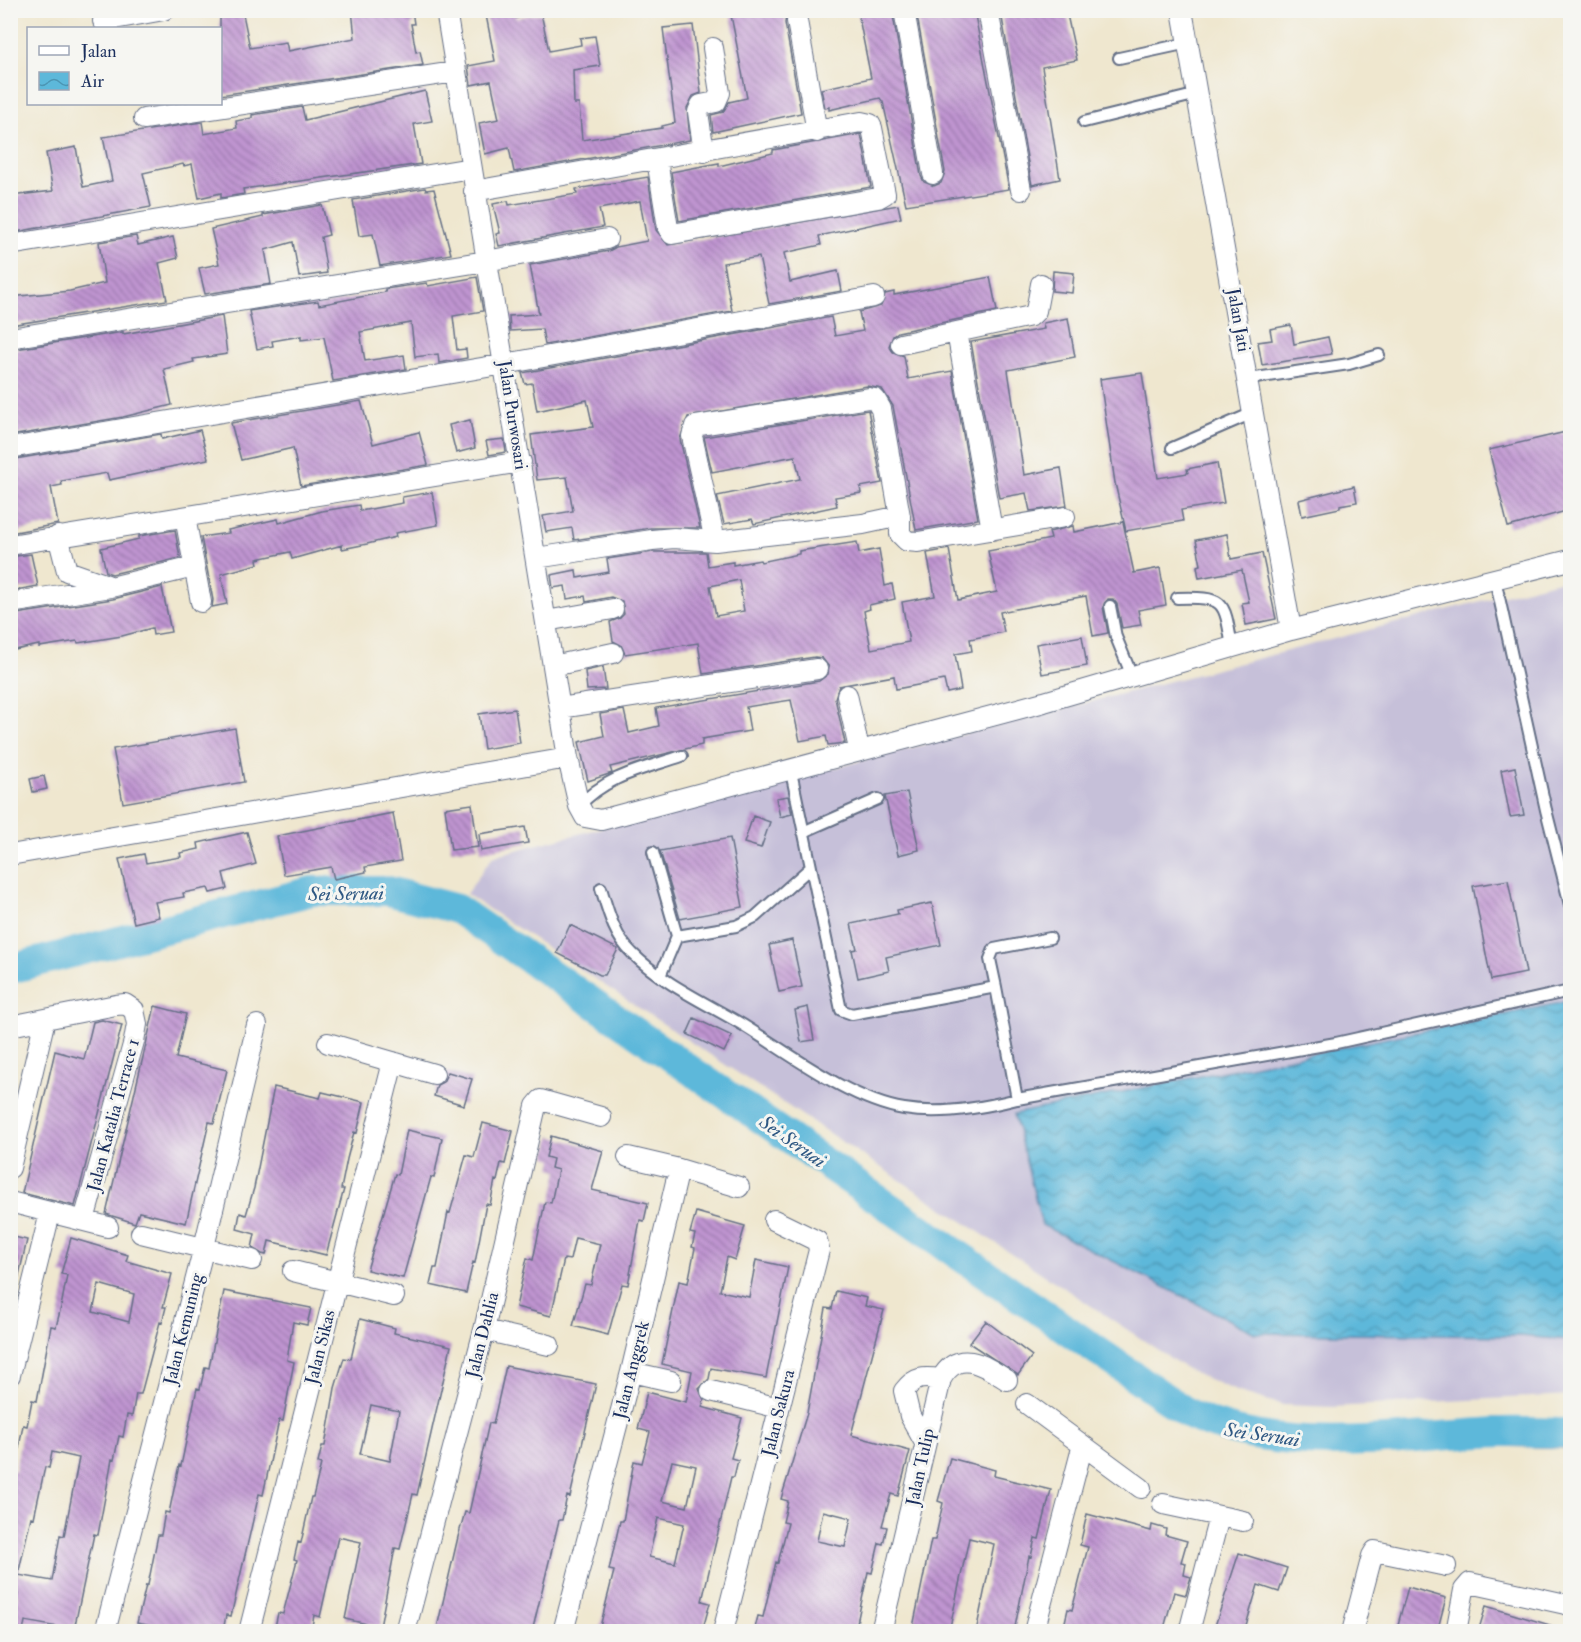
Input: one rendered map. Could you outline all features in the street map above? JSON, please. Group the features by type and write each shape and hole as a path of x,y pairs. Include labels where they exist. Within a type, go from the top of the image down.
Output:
{"street":[{"path":"104,21 164,10"},
{"name":"Jalan Purwosari","path":"446,10 568,758 582,812"},
{"path":"904,10 933,174"},
{"path":"988,10 1021,190"},
{"name":"Jalan Jati","path":"1182,10 1292,630"},
{"path":"797,21 817,132"},
{"path":"704,152 699,108 701,105 716,102 720,93 713,48"},
{"path":"144,119 455,72"},
{"path":"474,191 817,132 861,122 870,124 884,196 672,234 668,228 657,160"},
{"path":"10,245 471,168"},
{"path":"10,338 486,261 607,239"},
{"path":"901,344 1031,316 1036,311 1041,284"},
{"path":"10,448 505,364 874,297"},
{"path":"957,332 992,530"},
{"path":"715,541 692,436 695,426 869,398 875,399 881,409 900,516 900,534 907,541 918,542 1065,517"},
{"path":"10,545 521,462"},
{"path":"536,558 674,538 715,541 863,524 900,516"},
{"path":"185,517 201,602"},
{"path":"58,536 67,571 111,587"},
{"path":"582,812 601,820 1132,676 1292,630 1570,560"},
{"path":"10,603 111,587 194,567"},
{"path":"546,621 613,609"},
{"path":"553,666 613,653"},
{"path":"560,708 817,669"},
{"path":"847,695 859,749"},
{"path":"10,855 568,758"},
{"name":"Jalan Katalia Terrace 1","path":"45,1019 125,1004 134,1010 137,1024 84,1220"},
{"path":"10,1026 45,1019 10,1168"},
{"name":"Jalan Kemuning","path":"105,1632 204,1247 257,1025"},
{"path":"328,1043 434,1074"},
{"name":"Jalan Sikas","path":"249,1632 393,1062"},
{"name":"Jalan Dahlia","path":"405,1632 484,1330 537,1103 541,1100 601,1118"},
{"path":"628,1156 739,1187"},
{"name":"Jalan Anggrek","path":"563,1632 631,1372 679,1169"},
{"path":"10,1202 108,1227"},
{"path":"10,1375 50,1213"},
{"name":"Jalan Sakura","path":"723,1632 819,1244 774,1220"},
{"path":"141,1233 252,1260"},
{"path":"293,1271 394,1296"},
{"path":"484,1330 549,1345"},
{"path":"925,1443 910,1416 904,1391 911,1382 921,1377 941,1379 953,1367 969,1361 982,1365 1007,1380"},
{"path":"631,1372 671,1381"},
{"name":"Jalan Tulip","path":"881,1632 918,1484 925,1443 941,1379"},
{"path":"711,1391 779,1408"},
{"path":"1027,1404 1082,1448 1141,1488"},
{"path":"1034,1632 1082,1448"},
{"path":"1162,1504 1243,1521"},
{"path":"1189,1632 1219,1517"},
{"path":"1352,1632 1375,1551 1446,1566"},
{"path":"1456,1632 1464,1590 1470,1583 1570,1605"}],"lane":[{"path":"1119,58 1188,43"},
{"path":"1084,122 1198,94"},
{"path":"1249,379 1349,364 1379,355"},
{"path":"1172,448 1255,412"},
{"path":"1495,579 1546,810 1570,905"},
{"path":"1177,598 1213,597 1223,605 1232,647"},
{"path":"1110,606 1116,637 1132,676"},
{"path":"582,812 594,790 611,780 682,756"},
{"path":"790,767 838,1003 845,1013 852,1014 996,987"},
{"path":"803,832 878,799"},
{"path":"653,852 677,936 660,976"},
{"path":"677,936 736,926 755,917 810,868"},
{"path":"601,888 611,920 623,943 660,976 835,1082 876,1102 906,1109 972,1108 1336,1043 1570,991"},
{"path":"1017,1100 990,959 994,949 1050,938"}],"shaded area":[{"path":"1570,578 1570,1395 1332,1407 1283,1405 1236,1391 1190,1371 466,894 493,856"}],"water":[{"path":"1570,1001 1570,1340 1520,1336 1255,1333 1042,1225 1014,1114"},
{"path":"1495,1418 1570,1419 1570,1448 1504,1446"}],"building":[{"path":"352,10 412,10 414,24 411,24 416,52 420,51 423,65 222,95 220,18 243,14 250,48 286,42 288,51 355,38"},
{"path":"485,10 514,10 516,18 541,13 549,51 581,45 580,38 595,36 600,66 573,70 574,104 579,104 582,140 662,128 662,126 675,123 663,28 693,25 701,93 693,96 687,108 690,140 514,172 509,148 485,154 479,123 499,119 491,81 471,85 468,66 495,61"},
{"path":"730,10 792,10 786,16 785,23 801,113 713,132 711,115 723,112 729,102 747,98"},
{"path":"870,10 892,10 921,176 924,182 934,186 941,183 945,172 916,10 974,10 1009,189 906,205 883,102 880,98 829,110 829,107 825,108 821,89 871,78 858,13"},
{"path":"1006,10 1066,10 1077,60 1042,67 1060,179 1032,185 1002,18 1007,17"},
{"path":"425,91 432,121 414,124 421,164 243,189 244,194 221,198 221,193 199,198 192,164 184,166 183,164 143,173 151,207 10,233 10,196 53,191 46,153 76,147 83,187 112,181 103,137 202,122 204,134 237,128 236,121 252,118 252,115 302,107 305,120"},
{"path":"861,134 871,187 679,221 671,172 719,163 719,166 773,153 773,150"},
{"path":"648,177 656,230 668,245 898,205 901,218 819,236 821,245 784,253 790,282 838,271 842,291 769,304 759,257 723,263 732,311 545,345 542,329 510,331 509,316 539,314 530,265 609,251 616,247 647,241 640,201 599,209 603,227 499,246 496,234 500,233 493,204 508,201 509,205 577,194 576,189"},
{"path":"425,188 426,190 434,189 451,254 380,266 373,234 359,236 353,200"},
{"path":"322,205 329,235 321,237 327,273 299,277 293,242 265,250 271,284 205,294 199,268 219,264 211,229 263,217 263,215"},
{"path":"136,236 138,245 173,237 178,258 159,263 167,300 10,325 10,297 70,291 105,283 99,242"},
{"path":"1053,271 1074,273 1072,293 1052,291"},
{"path":"477,277 483,311 453,316 457,350 466,349 467,358 439,363 438,354 415,357 411,323 360,332 365,361 404,355 406,369 333,381 324,337 301,340 301,336 272,341 273,346 257,349 249,311 318,301 319,305 386,292 385,289 427,283 428,286"},
{"path":"990,277 997,311 898,332 893,336 889,346 893,352 904,356 908,379 952,371 978,519 916,530 893,406 882,389 867,386 688,417 680,439 700,528 651,528 574,540 572,528 546,532 543,516 573,511 567,477 537,480 531,435 593,427 587,400 537,411 532,383 525,384 522,373 831,317 835,336 863,331 859,312 881,306 885,294 894,292 894,295"},
{"path":"222,316 227,354 193,359 194,362 164,369 172,405 123,417 10,436 10,350 123,332 123,334"},
{"path":"1068,318 1075,357 1008,370 1024,475 1061,468 1067,506 1030,511 1026,493 999,498 971,342 1044,329 1043,323"},
{"path":"1291,325 1294,344 1328,337 1332,354 1262,365 1258,342 1272,340 1270,329"},
{"path":"1142,373 1158,478 1188,473 1187,469 1217,463 1224,503 1181,510 1183,521 1126,531 1115,483 1100,379"},
{"path":"361,401 373,444 419,432 428,465 301,486 293,448 241,460 231,423"},
{"path":"868,410 882,483 860,487 861,493 835,497 837,506 754,524 752,519 724,524 717,496 800,479 795,456 712,472 704,437"},
{"path":"470,420 475,448 456,453 449,425"},
{"path":"200,430 208,459 109,480 107,473 61,481 62,485 51,487 58,524 10,533 10,460 161,434 162,439"},
{"path":"1570,431 1570,510 1508,527 1489,450"},
{"path":"504,439 506,452 489,455 486,441"},
{"path":"1354,486 1357,502 1302,516 1299,500"},
{"path":"432,492 438,525 395,533 396,537 367,544 342,549 342,545 292,559 290,552 257,559 258,564 221,574 227,604 212,607 213,600 201,537 229,533 228,530 278,519 279,523 322,511 359,505 360,511 403,503 402,497"},
{"path":"1123,522 1134,573 1160,568 1166,605 1138,610 1141,625 1122,628 1117,604 1113,599 1108,599 1103,607 1108,633 1093,636 1086,596 1000,612 1004,632 970,639 972,651 955,654 961,690 947,693 944,680 896,689 894,676 839,686 835,698 845,743 828,745 826,736 800,741 791,700 746,707 750,731 702,739 702,745 610,767 612,773 588,781 579,742 604,736 600,714 624,710 629,733 659,726 656,708 819,681 828,674 829,667 822,658 815,657 703,674 698,643 625,654 621,645 613,641 610,622 624,614 622,601 611,597 586,602 585,596 567,599 565,586 553,588 551,575 576,570 577,578 609,572 607,559 653,552 706,552 708,566 733,562 733,565 760,560 761,562 799,554 799,551 857,542 859,553 879,549 885,586 892,584 895,599 869,605 870,609 864,611 871,649 909,642 902,602 935,596 927,553 949,549 958,600 997,592 988,551 1051,539 1049,532 1073,526 1074,532","holes":["739,580 744,611 716,616 710,586"]},
{"path":"175,530 180,558 112,574 106,572 101,548 139,539 139,536"},
{"path":"1227,534 1231,559 1262,553 1276,619 1246,625 1242,603 1249,602 1242,570 1199,578 1197,566 1201,565 1196,540"},
{"path":"31,554 38,586 10,591 10,557"},
{"path":"162,587 171,632 153,635 152,628 122,636 78,643 77,641 39,647 39,645 10,651 10,615 113,599"},
{"path":"1082,636 1087,666 1042,674 1036,644"},
{"path":"603,667 606,689 587,690 585,671"},
{"path":"515,709 520,743 484,749 479,714"},
{"path":"235,728 244,782 123,803 113,749"},
{"path":"1515,767 1524,815 1510,817 1501,770"},
{"path":"44,776 47,789 33,792 30,779"},
{"path":"907,792 919,850 898,855 885,796"},
{"path":"788,796 792,814 780,817 776,798"},
{"path":"472,804 478,847 451,850 445,808"},
{"path":"393,813 401,861 365,867 366,872 334,879 331,867 284,875 277,836"},
{"path":"753,816 770,822 761,848 744,843"},
{"path":"525,827 528,843 481,851 479,834"},
{"path":"247,832 256,864 223,873 227,889 210,893 208,888 183,893 184,897 155,902 159,917 134,923 119,859 144,854 146,863 181,857 180,853 199,849 198,843"},
{"path":"730,838 743,907 680,919 660,851"},
{"path":"1508,880 1526,973 1491,980 1473,886"},
{"path":"932,903 941,945 886,957 889,971 858,978 852,950 857,949 851,924 898,914 897,910"},
{"path":"570,925 618,949 605,975 600,975 557,953"},
{"path":"792,940 802,987 779,992 769,945"},
{"path":"155,1006 186,1014 176,1058 227,1070 214,1123 209,1122 186,1223 139,1212 135,1223 106,1214"},
{"path":"808,1007 814,1040 801,1042 795,1010"},
{"path":"694,1018 732,1036 724,1052 687,1034"},
{"path":"102,1020 122,1025 75,1206 22,1193 55,1051 84,1059 93,1022"},
{"path":"448,1072 472,1079 464,1105 434,1096 437,1085 443,1082"},
{"path":"274,1087 320,1098 322,1092 364,1102 357,1133 354,1132 347,1159 341,1189 344,1189 326,1255 269,1241 266,1255 262,1254 252,1248 255,1234 237,1229 240,1213 246,1215 254,1188"},
{"path":"483,1123 513,1131 505,1164 501,1163 497,1181 495,1180 490,1205 486,1204 475,1263 473,1262 466,1293 430,1285 434,1268 437,1268 448,1212 450,1213 466,1155 474,1157"},
{"path":"407,1130 442,1138 434,1178 431,1177 403,1278 367,1270 395,1174 398,1175"},
{"path":"551,1136 603,1151 592,1190 648,1203 644,1221 640,1220 628,1285 622,1284 608,1335 573,1326 585,1284 591,1285 600,1244 575,1238 570,1260 564,1259 551,1316 516,1307 527,1258 533,1260 545,1202 551,1203 558,1170 551,1168 553,1159 546,1157"},
{"path":"696,1212 745,1226 735,1260 727,1257 720,1291 749,1297 756,1260 788,1267 766,1378 711,1368 709,1379 699,1389 704,1400 702,1407 742,1418 731,1458 738,1460 734,1477 731,1477 702,1601 710,1603 702,1632 618,1632 600,1627 614,1571 609,1570 620,1521 623,1521 634,1461 642,1463 650,1432 638,1429 647,1392 686,1402 692,1371 662,1364 679,1281 688,1283 695,1248 692,1247 695,1234 690,1233","holes":["672,1461 696,1466 687,1507 662,1501","658,1518 684,1524 675,1563 649,1557"]},
{"path":"10,1236 27,1240 16,1288 10,1287"},
{"path":"71,1238 128,1255 126,1261 172,1274 163,1307 166,1307 162,1323 160,1322 141,1394 136,1394 132,1416 127,1415 123,1437 119,1436 114,1460 112,1459 98,1535 94,1534 74,1630 25,1621 23,1632 10,1632 18,1594 10,1592 10,1470 15,1471 23,1425 27,1426 32,1400 37,1401 51,1326 56,1327 61,1307 67,1275 61,1274","holes":["99,1284 134,1294 129,1322 93,1312","52,1452 79,1458 64,1536 60,1535 52,1581 18,1575 31,1517 34,1518 45,1467 49,1468"]},
{"path":"224,1291 311,1308 307,1325 293,1322 287,1360 294,1362 283,1421 279,1420 263,1495 259,1494 231,1616 226,1615 223,1632 179,1632 137,1623 146,1585 148,1585 158,1535 161,1535 165,1512 169,1513 179,1465 181,1466 197,1388 200,1389 205,1367 209,1368"},
{"path":"836,1291 867,1298 865,1306 884,1310 851,1435 910,1451 898,1496 891,1494 882,1526 887,1527 883,1544 879,1543 872,1573 868,1572 855,1632 754,1632 758,1616 763,1617 788,1523 783,1522 788,1501 781,1499 807,1413 826,1308 832,1309","holes":["823,1511 851,1518 845,1547 817,1541"]},
{"path":"360,1319 395,1328 394,1333 451,1346 417,1495 413,1494 400,1549 395,1548 380,1627 345,1619 361,1542 338,1537 320,1617 314,1615 311,1632 274,1632 278,1613 283,1614 297,1560 294,1559 298,1542 301,1543 311,1497 313,1497 321,1464 318,1463 322,1446 325,1446 335,1388 344,1358 351,1359","holes":["371,1405 399,1411 390,1461 360,1454"]},
{"path":"986,1321 1032,1356 1018,1375 969,1343"},
{"path":"506,1366 596,1384 570,1497 567,1496 562,1520 559,1520 532,1632 436,1632 458,1537 465,1512 469,1513 489,1423 493,1424"},
{"path":"950,1458 995,1470 994,1476 1051,1490 1039,1539 1035,1538 1031,1557 1029,1556 1014,1632 976,1632 994,1544 969,1538 949,1632 912,1632 931,1540 935,1540 943,1503 938,1501"},
{"path":"1087,1514 1151,1531 1152,1525 1166,1529 1165,1535 1187,1541 1181,1562 1186,1563 1184,1575 1191,1577 1186,1595 1174,1592 1163,1632 1087,1632 1064,1626 1068,1609 1072,1610 1088,1547 1080,1545"},
{"path":"1239,1553 1287,1568 1279,1592 1258,1585 1244,1632 1213,1632"},
{"path":"1408,1587 1446,1598 1437,1632 1396,1632"},
{"path":"1486,1606 1560,1628 1560,1632 1478,1632"}],"waterway":[{"name":"Sei Seruai","path":"10,969 312,891 388,891 457,909 1192,1416 1229,1429 1267,1437 1306,1441 1345,1442 1502,1432 1570,1433"}]}
